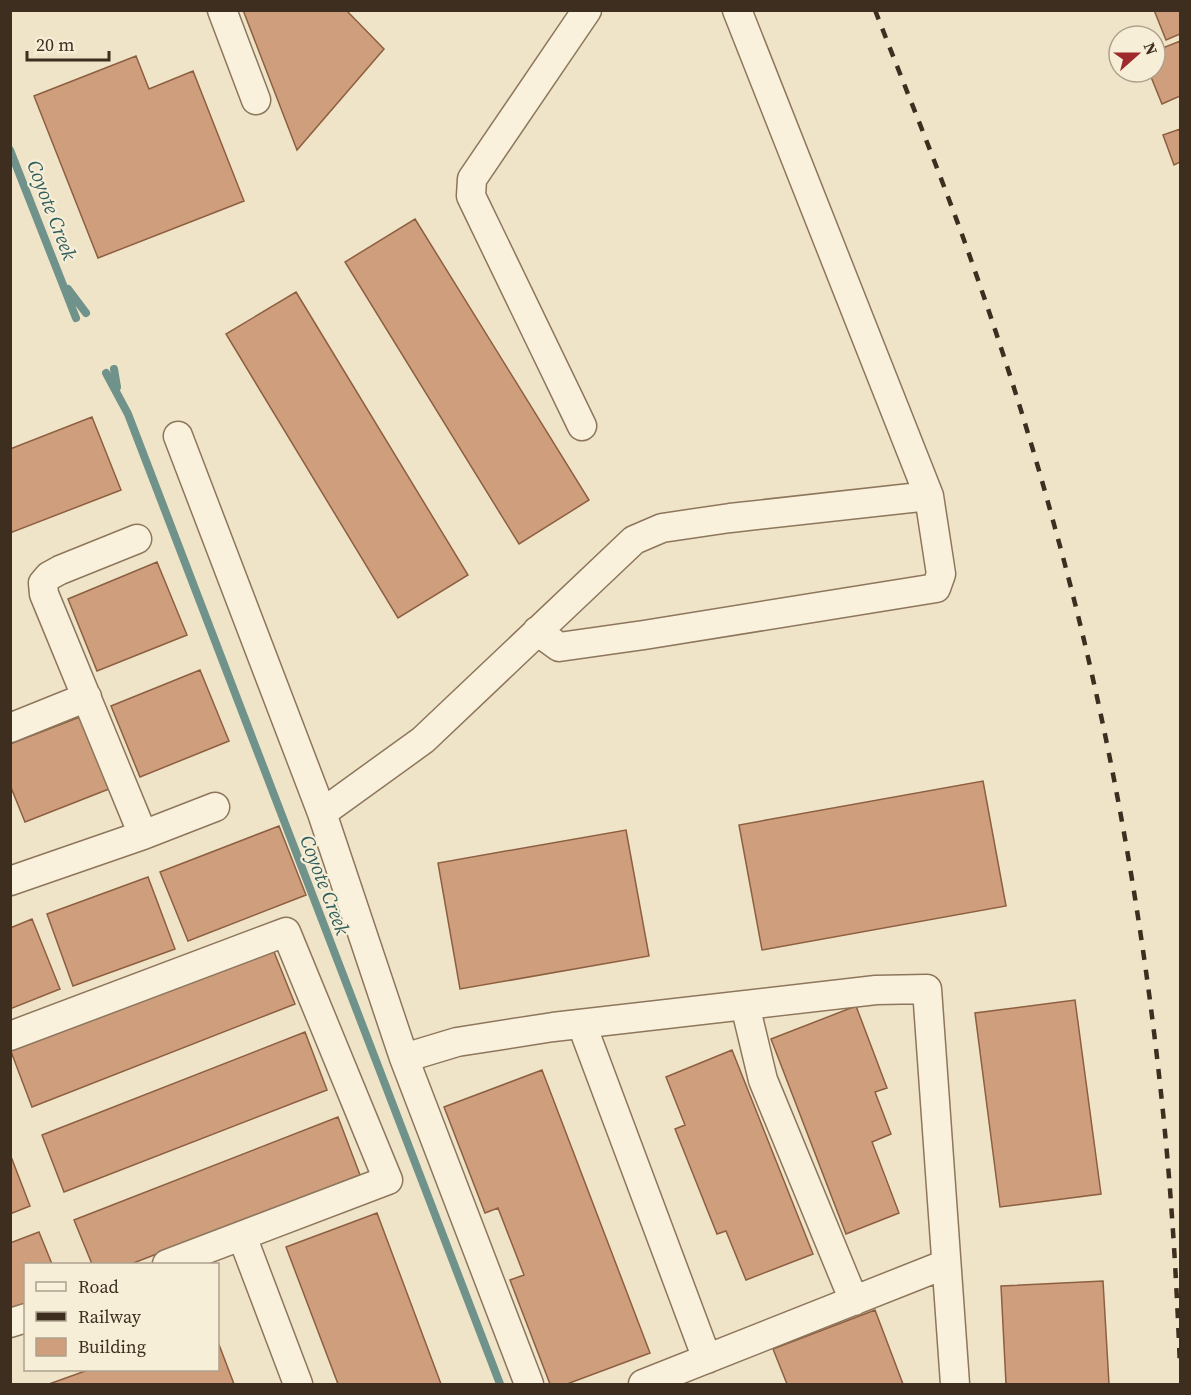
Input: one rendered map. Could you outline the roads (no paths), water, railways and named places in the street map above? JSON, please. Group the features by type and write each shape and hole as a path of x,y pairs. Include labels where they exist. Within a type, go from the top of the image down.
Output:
{"lane":[{"path":"222,10 256,100"},
{"path":"582,426 471,196 472,179 587,10"},
{"path":"537,631 559,647 936,588 941,574 929,496 737,10"},
{"path":"178,436 322,813 404,1058 529,1384"},
{"path":"322,813 423,740 634,540 663,528 730,518 929,496"},
{"path":"137,539 60,570 49,576 43,583 44,594 143,835"},
{"path":"10,728 87,697"},
{"path":"10,882 215,807"},
{"path":"10,1036 286,932 388,1180 170,1263"},
{"path":"404,1058 457,1041 876,990 927,989 955,1384"},
{"path":"745,1005 764,1080 854,1301"},
{"path":"582,1025 707,1359"},
{"path":"242,1236 298,1384"},
{"path":"644,1384 946,1264"}],"waterway":[{"name":"Coyote Creek","path":"10,150 76,318"},
{"name":"Coyote Creek","path":"68,289 86,313"},
{"name":"Coyote Creek","path":"114,369 117,387"},
{"name":"Coyote Creek","path":"106,373 128,414 500,1384"}],"railway":[{"path":"875,10 953,211 1001,347 1045,492 1093,679 1124,833 1158,1066 1175,1255 1180,1367"}]}
